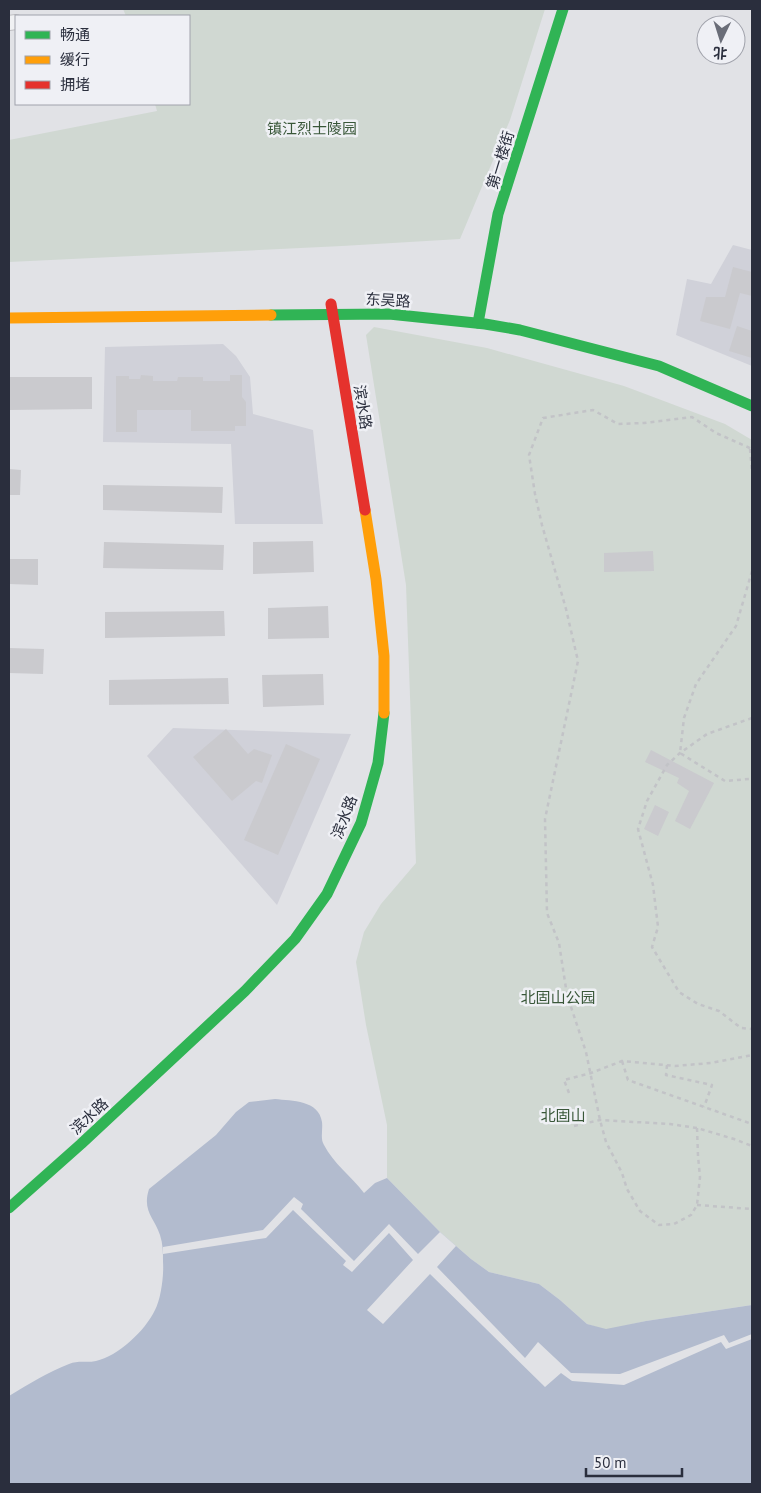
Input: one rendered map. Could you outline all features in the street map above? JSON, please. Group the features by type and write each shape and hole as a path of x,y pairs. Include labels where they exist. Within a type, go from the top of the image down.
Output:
{"main road":[{"name":"第一楼街","path":"479,318 498,214 563,9"},
{"name":"东吴路","path":"9,318 332,309 390,303 479,318 659,366 752,406"},
{"name":"东吴路","path":"9,308 332,309"},
{"name":"滨水路","path":"9,1208 81,1144 245,991 295,939 327,894 361,823 378,763 385,708 384,656 376,579 332,309"},
{"name":"东吴路","path":"479,318 524,320 665,356 752,394"}],"path":[{"path":"697,1128 700,1177 697,1205 691,1216 674,1224 659,1225 640,1211 627,1190 622,1174 606,1142 591,1073 567,994 559,943 547,912 546,819 578,661 566,608 542,525 535,494 530,455 543,418 593,410 618,424 692,417 716,433 751,448 752,472"},
{"path":"680,753 684,718 696,684 736,626 752,571"},
{"path":"752,718 708,734 680,753 667,765 647,802 638,829 653,885 658,927 652,947 679,992 698,1004 719,1011 741,1028 752,1028"},
{"path":"680,753 726,780 749,779 752,777"},
{"path":"569,1093 564,1080 591,1073 622,1061 667,1065 711,1063 752,1054"},
{"path":"622,1061 628,1080 752,1124"},
{"path":"667,1065 666,1075 712,1085 704,1107"},
{"path":"574,1126 600,1120 670,1124 697,1128 752,1146"},
{"path":"697,1205 752,1209"}],"shaded area":[{"path":"733,245 752,250 752,366 676,335 687,279 711,284"},
{"path":"223,344 236,356 250,377 253,414 313,430 323,524 235,524 231,444 103,442 105,347"},
{"path":"173,728 351,734 277,905 147,756"}],"green space":[{"name":"镇江烈士陵园","path":"123,9 545,9 510,120 460,239 9,262 9,140 157,111 155,105 190,105 190,15 126,15"},
{"name":"北固山公园","path":"374,327 487,348 624,386 725,424 752,440 752,1305 646,1321 606,1330 587,1324 539,1284 489,1272 471,1259 440,1232 387,1178 387,1125 366,1025 356,962 364,932 381,904 416,863 406,585 366,335"}],"water":[{"path":"275,1099 297,1101 316,1109 322,1122 323,1143 328,1152 364,1193 375,1183 387,1178 440,1232 471,1259 489,1272 539,1284 587,1324 606,1329 752,1305 752,1484 9,1484 9,1396 46,1374 69,1364 96,1361 113,1354 138,1334 155,1310 162,1287 163,1252 158,1229 148,1208 147,1197 149,1189 216,1135 236,1112 249,1102"}],"pier":[{"path":"294,1197 303,1204 301,1209 354,1261 389,1224 418,1254 440,1232 456,1246 437,1267 525,1358 538,1342 571,1373 620,1374 724,1335 729,1343 752,1334 752,1339 726,1349 721,1342 624,1385 572,1381 561,1373 545,1387 430,1274 383,1324 367,1310 413,1260 389,1233 352,1272 343,1265 346,1261 293,1210 266,1238 163,1254 163,1247 263,1230"}],"building":[{"path":"733,267 752,272 752,296 740,293 730,329 700,321 706,297 725,297"},
{"path":"737,326 752,331 752,358 729,351"},
{"path":"141,375 153,376 153,381 177,381 178,377 203,377 203,381 230,381 230,375 242,375 242,397 246,402 246,426 235,426 235,431 191,431 191,410 137,410 137,432 116,432 116,376 129,376 129,379 140,379"},
{"path":"9,377 92,377 92,409 9,410"},
{"path":"9,469 21,470 20,495 9,495"},
{"path":"103,485 223,487 222,513 103,510"},
{"path":"313,541 314,572 253,574 253,542"},
{"path":"104,542 224,545 223,570 103,568"},
{"path":"653,551 654,571 604,572 604,553"},
{"path":"9,559 38,559 38,585 9,584"},
{"path":"328,606 329,638 268,639 268,608"},
{"path":"224,611 225,636 105,638 105,612"},
{"path":"9,648 44,649 43,674 9,673"},
{"path":"323,674 324,705 263,707 262,675"},
{"path":"228,678 229,704 109,705 109,680"},
{"path":"226,729 248,754 254,749 272,755 262,783 256,781 232,801 193,757"},
{"path":"286,744 320,759 278,855 244,840"},
{"path":"651,750 714,783 690,829 675,821 689,791 677,783 679,778 645,762"},
{"path":"655,805 669,812 658,836 644,829"}],"traffic: fast":[{"path":"478,323 498,214 563,9"},
{"path":"271,315 389,314 485,324 520,330 659,366 752,406"},
{"path":"9,1208 81,1144 245,991 295,939 327,894 361,823 378,763 384,713"}],"traffic: slow":[{"path":"9,318 271,315"},
{"path":"365,510 376,579 384,656 384,713"}],"traffic: jam":[{"path":"331,304 365,510"}],"park label":[{"name":"北固山","path":"563,1115"}]}
